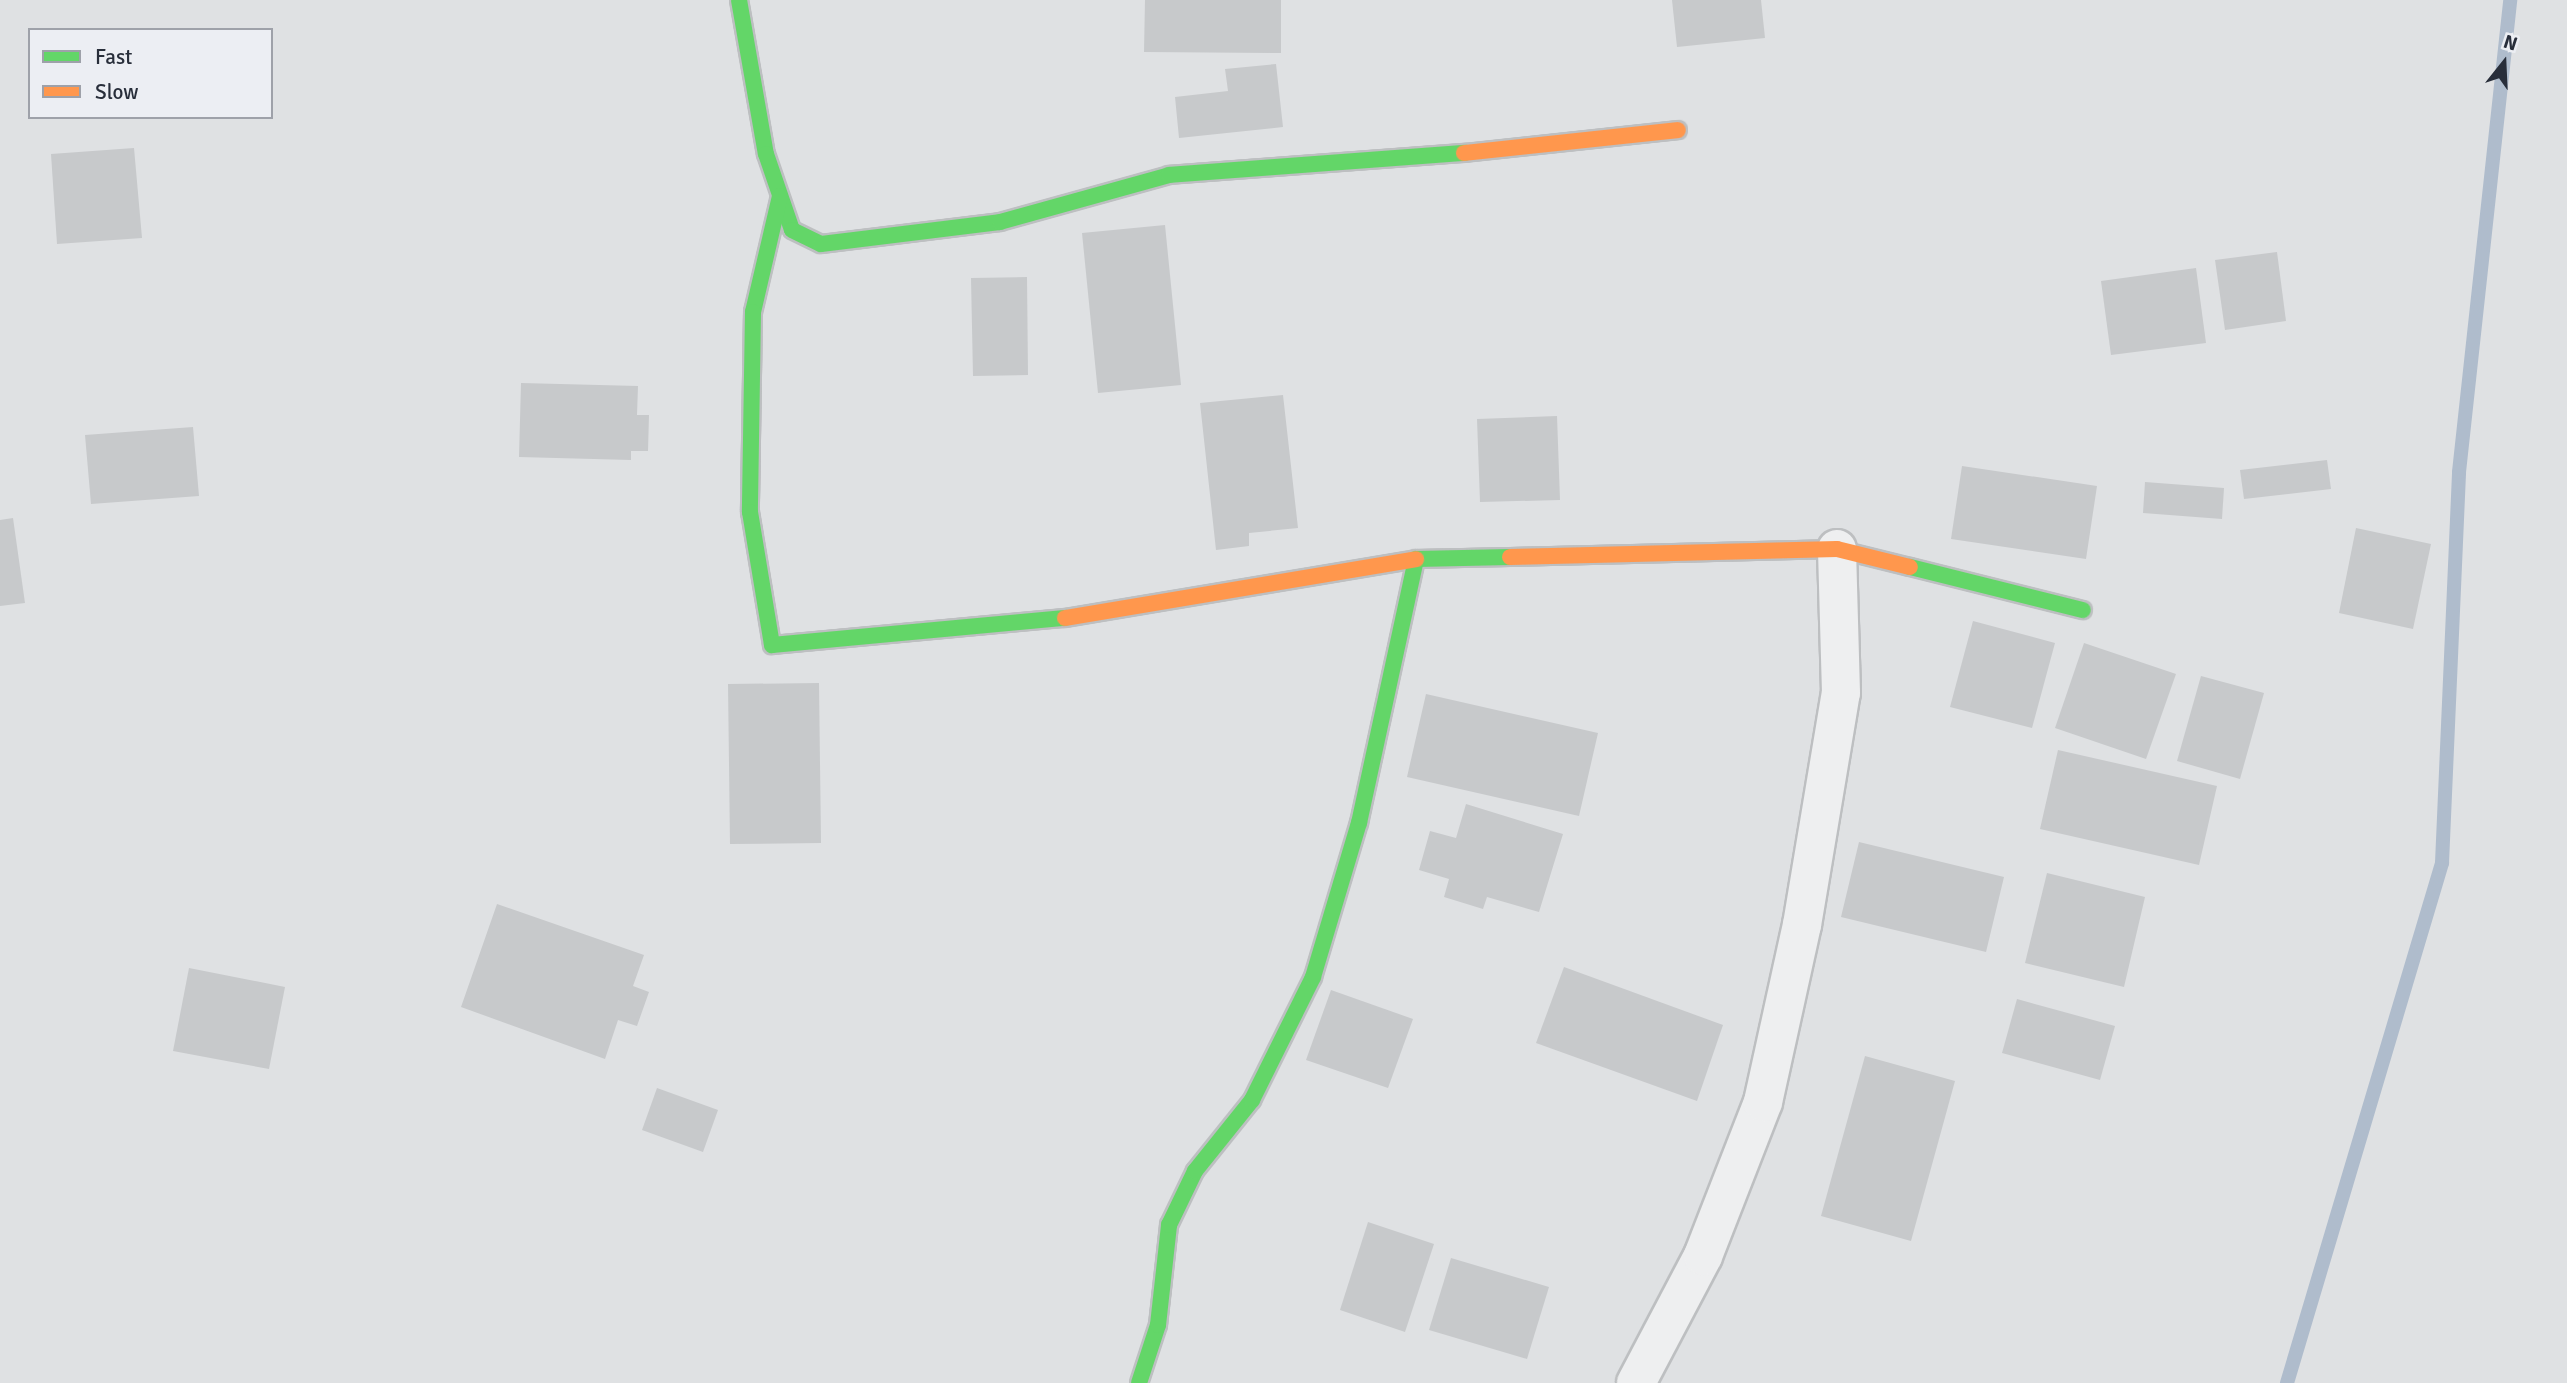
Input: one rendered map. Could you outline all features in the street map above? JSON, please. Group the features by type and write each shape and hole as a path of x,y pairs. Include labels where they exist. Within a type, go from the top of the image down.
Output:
{"street":[{"path":"739,0 766,154 780,197 792,230 821,244 1000,222 1169,175 1357,164 1678,130"},
{"path":"780,197 753,312 752,339 750,512 772,645 1034,623 1416,559 1837,549 2083,610"},
{"path":"1636,1383 1703,1256 1763,1102 1802,925 1841,692 1837,549"},
{"path":"1139,1383 1158,1325 1168,1226 1195,1171 1252,1100 1313,977 1359,823 1416,559"}],"building":[{"path":"1145,0 1281,0 1281,53 1144,52"},
{"path":"1672,0 1761,0 1765,38 1677,47"},
{"path":"1276,64 1283,127 1179,138 1175,97 1228,91 1225,69"},
{"path":"134,148 142,238 57,244 51,154"},
{"path":"1165,225 1181,385 1098,393 1082,233"},
{"path":"2277,252 2286,321 2225,330 2215,260"},
{"path":"2196,268 2206,343 2111,355 2101,281"},
{"path":"1027,277 1028,375 973,376 971,278"},
{"path":"521,383 638,386 637,415 649,415 648,451 631,451 631,460 519,457"},
{"path":"1283,395 1298,528 1249,533 1249,546 1216,550 1200,403"},
{"path":"1557,416 1560,500 1480,502 1477,419"},
{"path":"193,427 199,496 91,504 85,435"},
{"path":"2327,460 2331,489 2244,499 2240,470"},
{"path":"1962,466 2097,486 2086,559 1951,539"},
{"path":"2145,482 2224,488 2222,519 2143,513"},
{"path":"13,518 25,603 0,606 0,520"},
{"path":"2356,528 2431,544 2413,629 2339,613"},
{"path":"1973,621 2055,643 2032,728 1950,707"},
{"path":"2084,643 2176,674 2146,759 2055,728"},
{"path":"2201,676 2264,693 2240,779 2177,761"},
{"path":"819,683 821,843 730,844 728,684"},
{"path":"1426,694 1598,733 1579,816 1407,777"},
{"path":"2058,750 2217,786 2199,865 2040,829"},
{"path":"1466,804 1563,834 1539,912 1487,897 1483,909 1444,897 1449,879 1419,870 1430,831 1456,838"},
{"path":"1859,842 2004,877 1986,952 1841,917"},
{"path":"2047,873 2145,897 2124,987 2025,963"},
{"path":"497,904 644,955 633,986 649,992 637,1026 618,1020 605,1059 461,1007"},
{"path":"1564,967 1723,1025 1697,1101 1536,1043"},
{"path":"189,968 285,987 269,1069 173,1051"},
{"path":"1331,990 1413,1019 1388,1088 1306,1060"},
{"path":"2017,999 2115,1026 2100,1080 2002,1053"},
{"path":"1865,1056 1955,1081 1911,1241 1821,1216"},
{"path":"657,1088 718,1110 703,1152 642,1130"},
{"path":"1368,1222 1434,1244 1405,1332 1340,1310"},
{"path":"1451,1258 1549,1287 1527,1359 1429,1330"}],"waterway":[{"path":"2287,1383 2442,863 2459,472 2510,0"}],"traffic: fast":[{"path":"739,0 766,154 792,230 821,244 1000,222 1169,175 1464,153"},
{"path":"780,196 753,312 750,512 772,645 1065,618"},
{"path":"1139,1383 1158,1325 1169,1225 1195,1171 1252,1100 1313,977 1359,823 1416,559 1510,557"},
{"path":"1910,567 2083,610"}],"traffic: slow":[{"path":"1464,153 1678,130"},
{"path":"1510,557 1837,549 1910,567"},
{"path":"1065,618 1416,559"}]}
